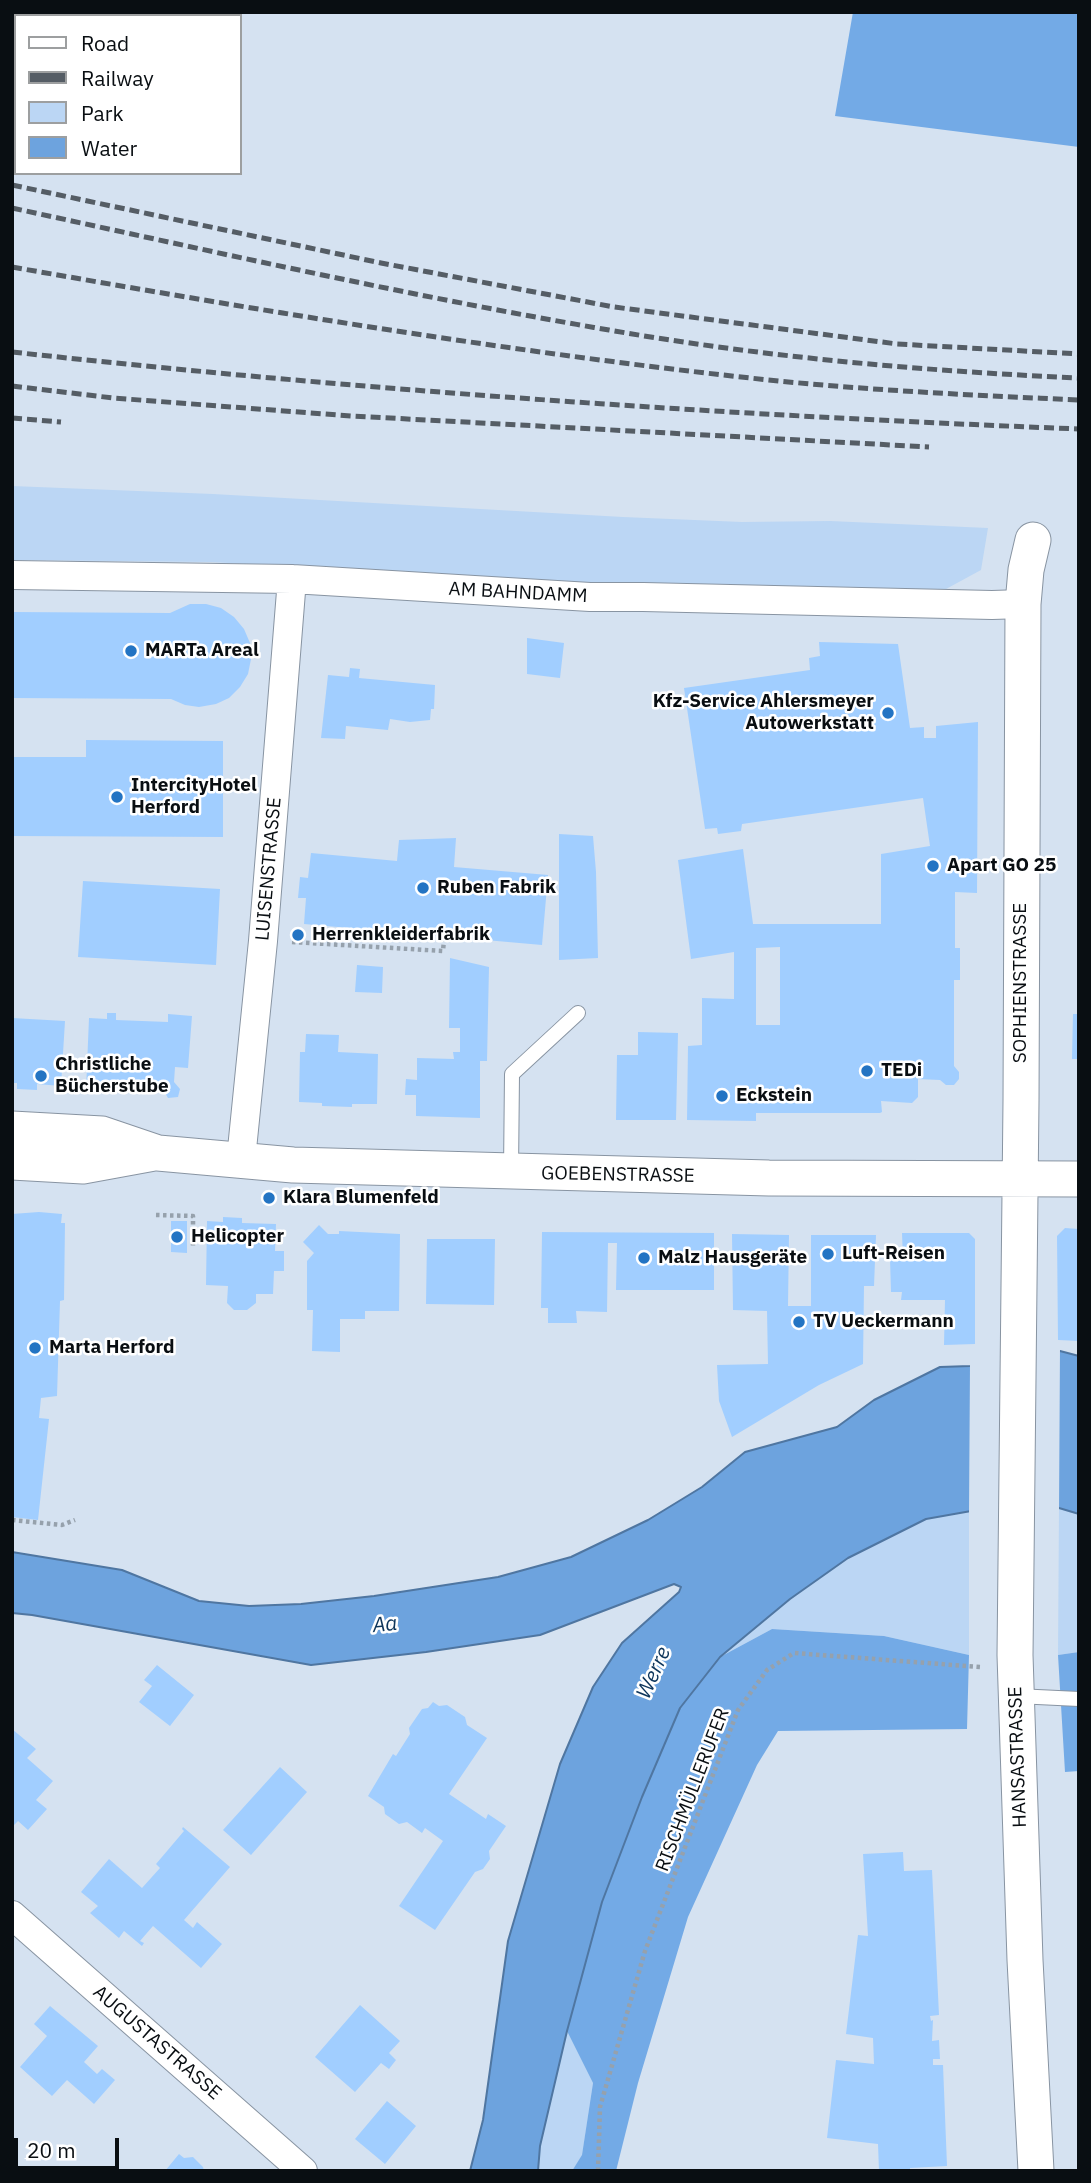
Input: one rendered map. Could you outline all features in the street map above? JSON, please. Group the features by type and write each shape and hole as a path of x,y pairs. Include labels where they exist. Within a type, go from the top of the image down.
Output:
{"street":[{"name":"SOPHIENSTRASSE","path":"1017,1343 1023,604 1026,570 1033,540"},
{"name":"AM BAHNDAMM","path":"12,575 292,579 590,597 1023,604"},
{"name":"LUISENSTRASSE","path":"241,1159 263,941 292,579"},
{"name":"GOEBENSTRASSE","path":"12,1129 102,1134 158,1153"},
{"name":"GOEBENSTRASSE","path":"12,1161 83,1166 158,1153 293,1165 511,1172 769,1178 1079,1179"},
{"name":"HANSASTRASSE","path":"1017,1343 1015,1674 1037,2171"},
{"name":"AUGUSTASTRASSE","path":"12,1915 303,2171"}],"lane":[{"path":"511,1172 512,1074 578,1013"},
{"path":"1015,1674 1079,1699"}],"path":[{"path":"263,941 443,951 444,940"},
{"path":"156,1215 193,1216 193,1248"},
{"path":"12,1520 62,1525 75,1520"},
{"name":"RISCHMÜLLERUFER","path":"598,2171 600,2107 645,1951 738,1710 767,1671 794,1653 1015,1674"}],"green space":[{"path":"12,486 213,494 623,517 742,522 830,521 988,528 981,570 935,595 638,588 212,562 12,560"},
{"path":"1059,1508 1079,1514 1079,1652 1058,1655"},
{"path":"969,1511 969,1655 884,1636 772,1629 720,1657 790,1599 848,1558 926,1519"},
{"path":"567,2031 593,2083 582,2156 572,2171 538,2171 540,2146"}],"shaded area":[{"path":"853,12 1079,12 1079,147 835,116"},
{"path":"772,1629 884,1636 969,1655 967,1729 778,1731 757,1765 688,1917 638,2083 616,2171 572,2171 582,2155 593,2083 567,2031 602,1902 680,1708 720,1657"},
{"path":"1079,1652 1079,1771 1065,1772 1058,1655"}],"water":[{"path":"1060,1351 1079,1356 1079,1514 1059,1508 1005,1505 926,1519 848,1558 790,1599 720,1657 680,1708 602,1902 567,2031 540,2146 538,2171 470,2171 483,2120 508,1941 560,1764 593,1687 622,1643 679,1592 681,1587 674,1584 540,1635 311,1665 12,1613 12,1552 122,1570 199,1601 249,1606 301,1604 374,1596 498,1577 571,1557 648,1520 702,1487 745,1452 837,1427 874,1400 940,1367 970,1366"}],"pier":[{"path":"1060,1348 1059,1512 1005,1509 969,1514 970,1363"}],"building":[{"name":"MARTa Areal","path":"190,604 221,608 234,617 244,629 250,643 248,674 229,698 199,707 171,699 12,698 12,612 170,613"},
{"path":"527,638 564,643 560,678 527,674"},
{"path":"819,642 898,644 910,728 924,727 924,738 936,738 936,726 978,722 977,893 955,892 955,948 960,948 960,980 954,980 954,1066 959,1072 959,1079 954,1085 946,1085 940,1080 918,1079 918,1097 912,1103 881,1101 880,1113 756,1113 756,1121 687,1120 688,1046 702,1045 702,998 734,999 734,952 691,959 678,860 743,849 753,924 881,924 881,854 930,846 923,798 742,824 741,831 718,834 717,828 705,829 684,688 810,670 809,658 820,656","holes":["780,947 780,1025 756,1025 756,948"]},
{"path":"350,668 360,669 359,678 435,685 434,709 431,709 430,720 410,722 390,719 388,730 346,726 345,739 321,738 328,675 349,677"},
{"name":"IntercityHotel Herford","path":"86,740 223,741 223,837 12,836 12,757 86,757"},
{"path":"559,834 593,836 598,958 559,960"},
{"name":"Ruben Fabrik","path":"456,838 454,867 548,875 542,945 304,924 306,898 298,898 300,877 308,878 311,853 397,861 399,840"},
{"path":"83,881 220,889 216,965 78,957"},
{"path":"450,958 489,967 487,1061 480,1061 480,1118 416,1116 416,1095 405,1095 406,1079 417,1080 417,1058 454,1059 453,1052 460,1052 460,1028 449,1028"},
{"path":"357,965 383,967 382,993 355,992"},
{"path":"107,1013 116,1013 116,1020 168,1022 168,1014 192,1016 188,1068 175,1067 174,1082 180,1089 178,1097 168,1098 164,1091 86,1090 89,1018 107,1019"},
{"path":"1073,1014 1079,1014 1079,1059 1072,1059"},
{"path":"12,1018 65,1021 61,1086 37,1084 37,1090 17,1089 17,1083 12,1083"},
{"path":"638,1032 678,1033 676,1120 616,1120 617,1055 638,1055"},
{"path":"306,1034 339,1035 338,1052 378,1054 377,1104 352,1104 352,1107 299,1102 300,1052 305,1052"},
{"name":"Marta Herford","path":"12,1214 62,1214 61,1223 65,1223 64,1300 60,1301 57,1396 41,1398 39,1418 49,1419 38,1520 12,1517"},
{"path":"223,1217 242,1218 242,1223 276,1224 275,1251 284,1251 284,1271 274,1271 273,1294 256,1294 256,1303 247,1310 234,1310 227,1303 228,1286 206,1285 207,1221 223,1222"},
{"path":"171,1221 187,1221 187,1253 171,1252"},
{"path":"319,1225 328,1234 339,1234 339,1231 400,1234 399,1311 365,1311 365,1319 340,1319 340,1352 312,1351 313,1310 307,1310 307,1261 314,1253 303,1242"},
{"path":"1065,1228 1079,1229 1079,1341 1058,1340 1057,1236"},
{"path":"542,1232 714,1233 714,1290 616,1290 617,1243 608,1243 607,1312 576,1311 577,1323 548,1323 548,1308 541,1308"},
{"path":"902,1233 969,1233 975,1239 975,1344 944,1345 945,1300 901,1300 902,1292 891,1292 890,1259 903,1259"},
{"path":"732,1234 789,1235 788,1306 811,1306 811,1235 876,1235 874,1286 864,1286 863,1364 819,1385 732,1437 719,1401 717,1365 768,1364 767,1311 733,1310"},
{"path":"427,1239 495,1239 494,1305 426,1304"},
{"path":"157,1665 194,1695 170,1726 139,1702 152,1686 144,1680"},
{"path":"433,1702 439,1706 447,1705 465,1717 467,1725 487,1738 449,1794 486,1819 488,1814 506,1826 489,1851 490,1859 483,1869 475,1872 435,1930 399,1906 443,1841 425,1828 422,1833 407,1822 399,1824 385,1814 384,1807 368,1796 393,1754 396,1756 410,1734 409,1728 422,1709 428,1708"},
{"path":"12,1729 36,1749 27,1758 53,1781 36,1800 47,1809 28,1830 18,1821 12,1827"},
{"path":"280,1767 307,1792 251,1855 223,1830"},
{"path":"183,1827 230,1867 184,1920 193,1928 197,1922 222,1944 201,1968 153,1926 140,1941 144,1943 142,1946 124,1931 119,1938 90,1913 98,1906 81,1892 109,1859 142,1888 160,1868 156,1864 184,1831"},
{"path":"903,1852 904,1871 932,1870 939,2015 930,2016 931,2021 933,2020 932,2041 939,2040 940,2059 933,2059 933,2065 943,2065 947,2166 910,2168 910,2171 879,2171 878,2144 827,2138 836,2060 874,2064 873,2038 846,2034 858,1935 868,1936 863,1854"},
{"path":"360,2005 400,2041 389,2053 396,2060 389,2069 381,2063 355,2092 315,2057"},
{"path":"50,2006 98,2046 84,2062 97,2074 102,2069 115,2080 94,2104 67,2080 52,2096 20,2067 47,2036 34,2024"},
{"path":"387,2101 416,2126 385,2164 355,2139"},
{"path":"179,2154 184,2158 193,2157 204,2171 165,2171"}],"railway":[{"path":"12,185 381,263 614,307 897,344 1079,354"},
{"path":"12,208 385,288 667,340 843,362 1079,378"},
{"path":"12,267 380,328 657,367 832,386 1079,400"},
{"path":"12,352 278,379 545,400 812,417 1079,429"},
{"path":"12,386 113,398 352,416 929,447"},
{"path":"12,418 61,422"}],"place":[{"name":"MARTa Areal","path":"131,651"},
{"name":"Kfz-Service Ahlersmeyer Autowerkstatt","path":"888,713"},
{"name":"IntercityHotel Herford","path":"117,797"},
{"name":"Apart GO 25","path":"933,866"},
{"name":"Ruben Fabrik","path":"423,888"},
{"name":"Herrenkleiderfabrik","path":"298,935"},
{"name":"TEDi","path":"867,1071"},
{"name":"Christliche Bücherstube","path":"41,1076"},
{"name":"Eckstein","path":"722,1096"},
{"name":"Klara Blumenfeld","path":"269,1198"},
{"name":"Helicopter","path":"177,1237"},
{"name":"Luft-Reisen","path":"828,1254"},
{"name":"Malz Hausgeräte","path":"644,1258"},
{"name":"TV Ueckermann","path":"799,1322"},
{"name":"Marta Herford","path":"35,1348"}],"water label":[{"name":"Aa","path":"385,1625"},
{"name":"Werre","path":"654,1673"}]}
